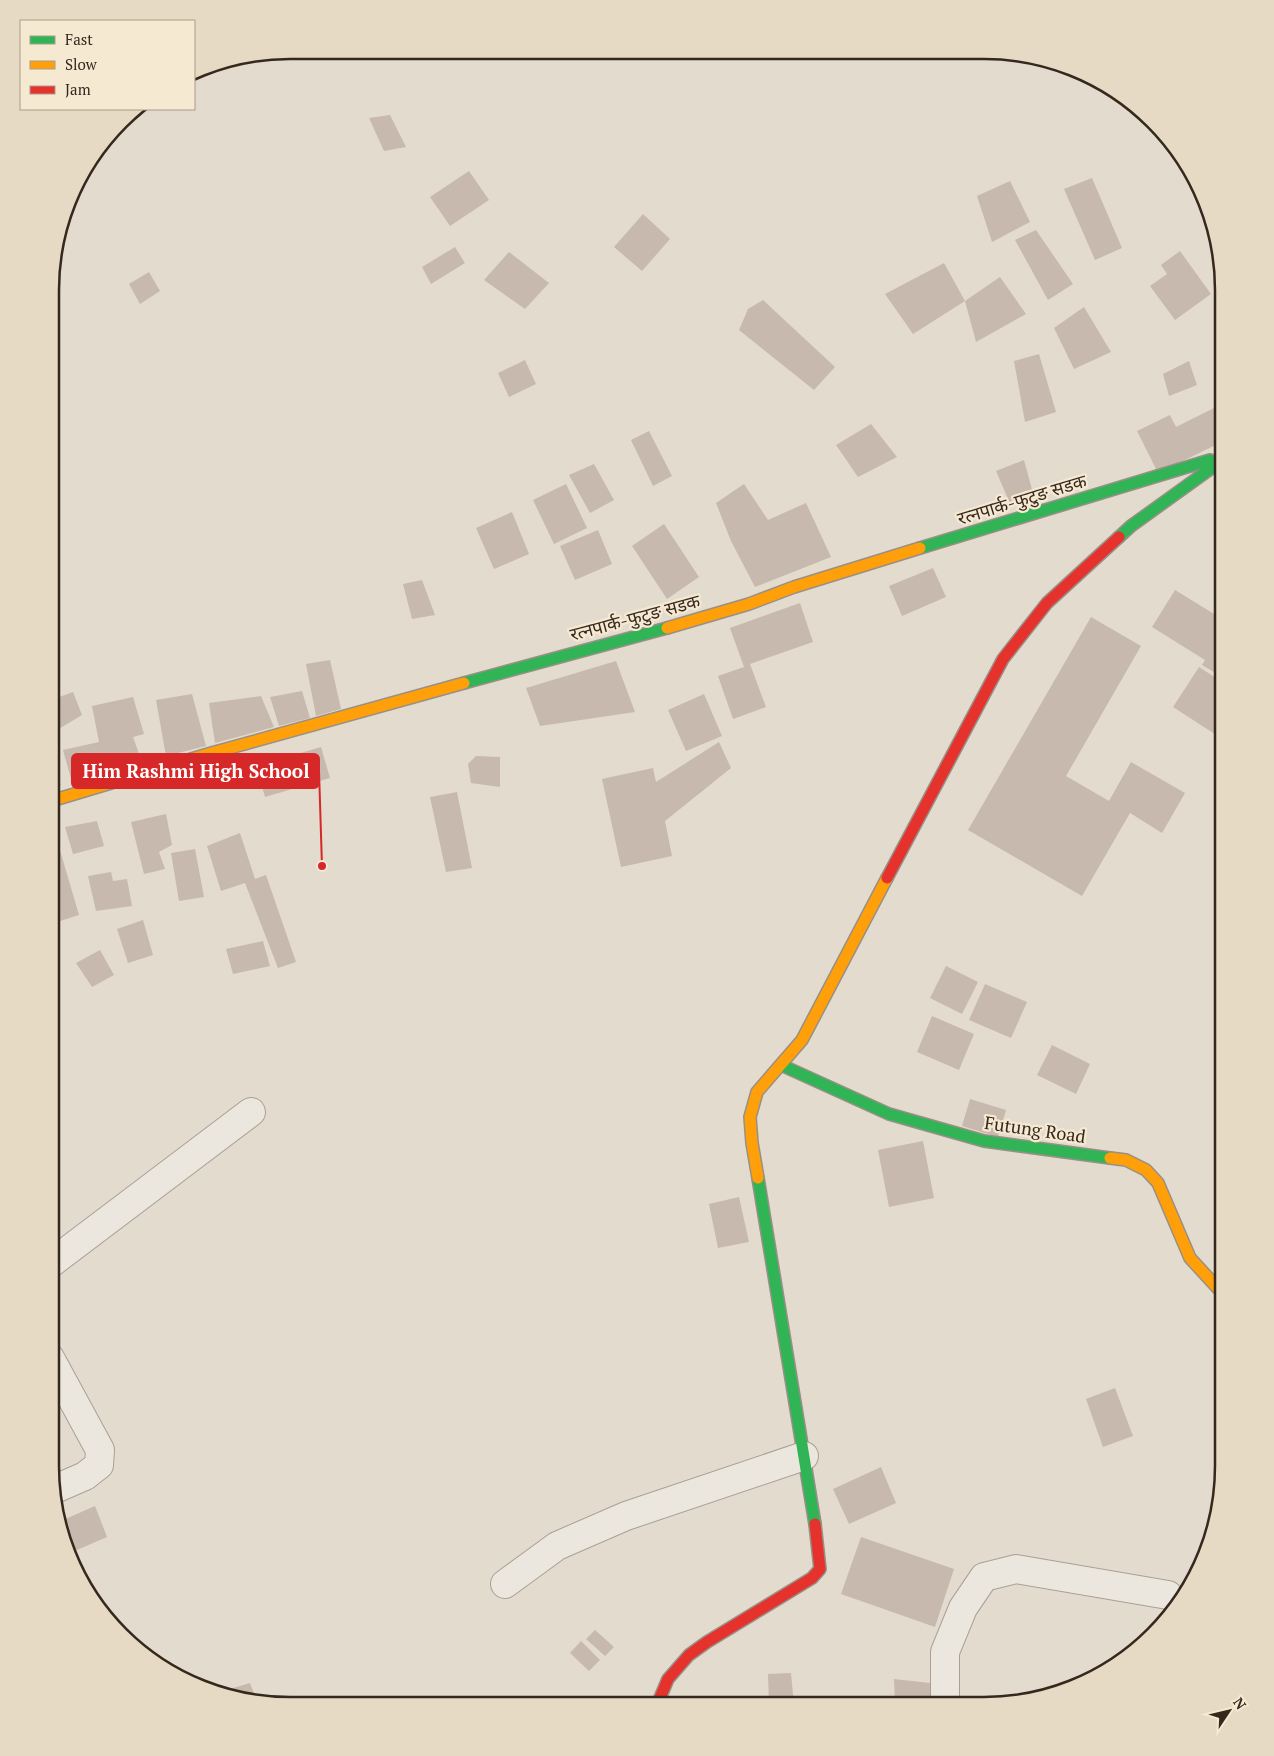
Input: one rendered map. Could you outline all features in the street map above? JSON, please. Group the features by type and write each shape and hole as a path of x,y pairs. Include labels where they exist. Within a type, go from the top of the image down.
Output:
{"street":[{"name":"रत्नपार्क-फुटुङ सडक","path":"59,799 208,754 713,615 794,587 1215,460"},
{"path":"660,1697 668,1679 689,1655 812,1578 820,1569 819,1551 804,1456 752,1143 750,1117 757,1092 802,1040 1003,659 1047,603 1130,526 1215,464"},
{"name":"Futung Road","path":"781,1065 890,1114 984,1142 1126,1160 1146,1170 1158,1183 1190,1258 1215,1285"},
{"path":"59,1257 251,1112"},
{"path":"59,1375 100,1450 99,1465 84,1476 60,1487"},
{"path":"505,1584 557,1546 626,1516 804,1456"},
{"path":"945,1697 945,1652 963,1608 984,1577 1016,1569 1168,1595"}],"building":[{"path":"390,115 406,147 384,151 369,118"},
{"path":"469,171 489,200 450,226 430,197"},
{"path":"1092,178 1122,248 1095,260 1064,189"},
{"path":"1010,181 1030,222 992,242 977,196"},
{"path":"643,214 670,239 642,271 614,247"},
{"path":"1036,230 1073,284 1048,300 1015,240"},
{"path":"455,247 465,263 431,284 422,267"},
{"path":"1180,251 1211,294 1175,320 1150,286 1167,274 1161,265"},
{"path":"509,252 549,283 525,309 484,280"},
{"path":"944,263 965,301 913,334 885,294"},
{"path":"149,272 160,291 140,304 129,284"},
{"path":"1000,277 1026,314 976,342 965,301"},
{"path":"763,300 835,367 814,390 739,330 748,309"},
{"path":"1084,307 1111,352 1074,369 1054,328"},
{"path":"1039,354 1056,412 1025,422 1014,361"},
{"path":"525,360 536,384 509,397 498,373"},
{"path":"1189,361 1197,385 1169,396 1163,374"},
{"path":"1215,408 1215,445 1158,473 1137,431 1170,415 1176,427"},
{"path":"871,424 897,457 858,477 836,445"},
{"path":"649,431 672,476 653,486 631,440"},
{"path":"1024,460 1034,497 1011,506 996,471"},
{"path":"594,464 614,500 590,513 569,475"},
{"path":"566,484 587,528 554,544 533,500"},
{"path":"744,484 768,520 806,503 831,557 755,587 731,541 716,503"},
{"path":"512,512 529,554 494,569 476,528"},
{"path":"664,524 699,577 667,599 632,546"},
{"path":"598,530 612,564 575,580 560,546"},
{"path":"933,568 946,597 902,616 889,586"},
{"path":"422,580 435,615 412,619 403,584"},
{"path":"1175,590 1215,614 1215,673 1202,665 1205,660 1152,627"},
{"path":"800,603 813,642 750,664 766,707 733,719 718,676 744,667 730,628"},
{"path":"1091,617 1141,646 1066,776 1109,801 1131,762 1185,793 1162,833 1130,813 1082,896 968,830"},
{"path":"330,660 341,709 316,716 306,664"},
{"path":"616,661 635,712 540,726 526,688"},
{"path":"1199,667 1215,677 1215,734 1173,707"},
{"path":"302,691 310,718 279,726 270,697"},
{"path":"73,692 82,715 59,729 59,697"},
{"path":"192,694 206,746 166,756 156,700"},
{"path":"704,694 722,736 686,751 668,710"},
{"path":"261,696 274,727 215,743 209,703"},
{"path":"133,697 144,734 133,737 144,768 73,786 63,750 99,742 92,706"},
{"path":"719,742 731,768 665,821 672,856 621,867 602,779 653,768 656,782"},
{"path":"321,747 330,778 265,797 256,766"},
{"path":"476,756 500,757 500,787 471,783 468,764"},
{"path":"457,792 472,868 446,872 430,797"},
{"path":"166,814 172,845 159,852 165,869 144,874 131,822"},
{"path":"97,821 104,846 73,854 65,827"},
{"path":"240,833 255,879 266,875 296,962 278,968 245,883 221,891 207,846"},
{"path":"59,847 79,915 59,921"},
{"path":"195,849 204,897 179,901 171,853"},
{"path":"111,872 113,881 127,879 132,906 96,911 88,876"},
{"path":"143,920 153,955 128,963 117,929"},
{"path":"263,941 270,966 233,974 226,949"},
{"path":"100,950 114,975 92,987 76,963"},
{"path":"946,966 978,982 962,1014 930,998"},
{"path":"985,984 1027,1002 1011,1038 969,1020"},
{"path":"932,1016 974,1034 959,1070 917,1052"},
{"path":"1052,1045 1090,1064 1076,1094 1037,1075"},
{"path":"970,1099 1006,1110 998,1137 962,1126"},
{"path":"923,1141 934,1198 889,1207 878,1150"},
{"path":"739,1197 749,1242 718,1248 709,1204"},
{"path":"1115,1388 1133,1436 1103,1447 1086,1399"},
{"path":"881,1467 896,1503 849,1524 833,1489"},
{"path":"95,1506 107,1537 75,1551 65,1519"},
{"path":"861,1537 954,1569 935,1627 841,1594"},
{"path":"595,1630 614,1647 605,1656 586,1639"},
{"path":"581,1641 600,1660 589,1671 570,1653"},
{"path":"791,1673 793,1697 769,1697 768,1674"},
{"path":"894,1679 939,1684 939,1697 895,1697"},
{"path":"250,1683 254,1694 245,1693 230,1689"}],"traffic: fast":[{"path":"920,548 1210,460"},
{"path":"1119,537 1131,526 1215,465"},
{"path":"464,683 667,628"},
{"path":"781,1065 889,1114 984,1141 1110,1158"},
{"path":"758,1178 815,1524"}],"traffic: slow":[{"path":"667,628 749,604 794,587 920,548"},
{"path":"59,799 208,754 464,683"},
{"path":"758,1178 750,1117 757,1092 802,1040 887,878"},
{"path":"1110,1158 1126,1160 1146,1170 1158,1183 1190,1258 1215,1285"}],"traffic: jam":[{"path":"887,878 1003,659 1047,603 1119,537"},
{"path":"660,1697 668,1679 689,1655 812,1578 820,1569 815,1524"}],"place":[{"name":"Him Rashmi High School","path":"322,866"}]}
